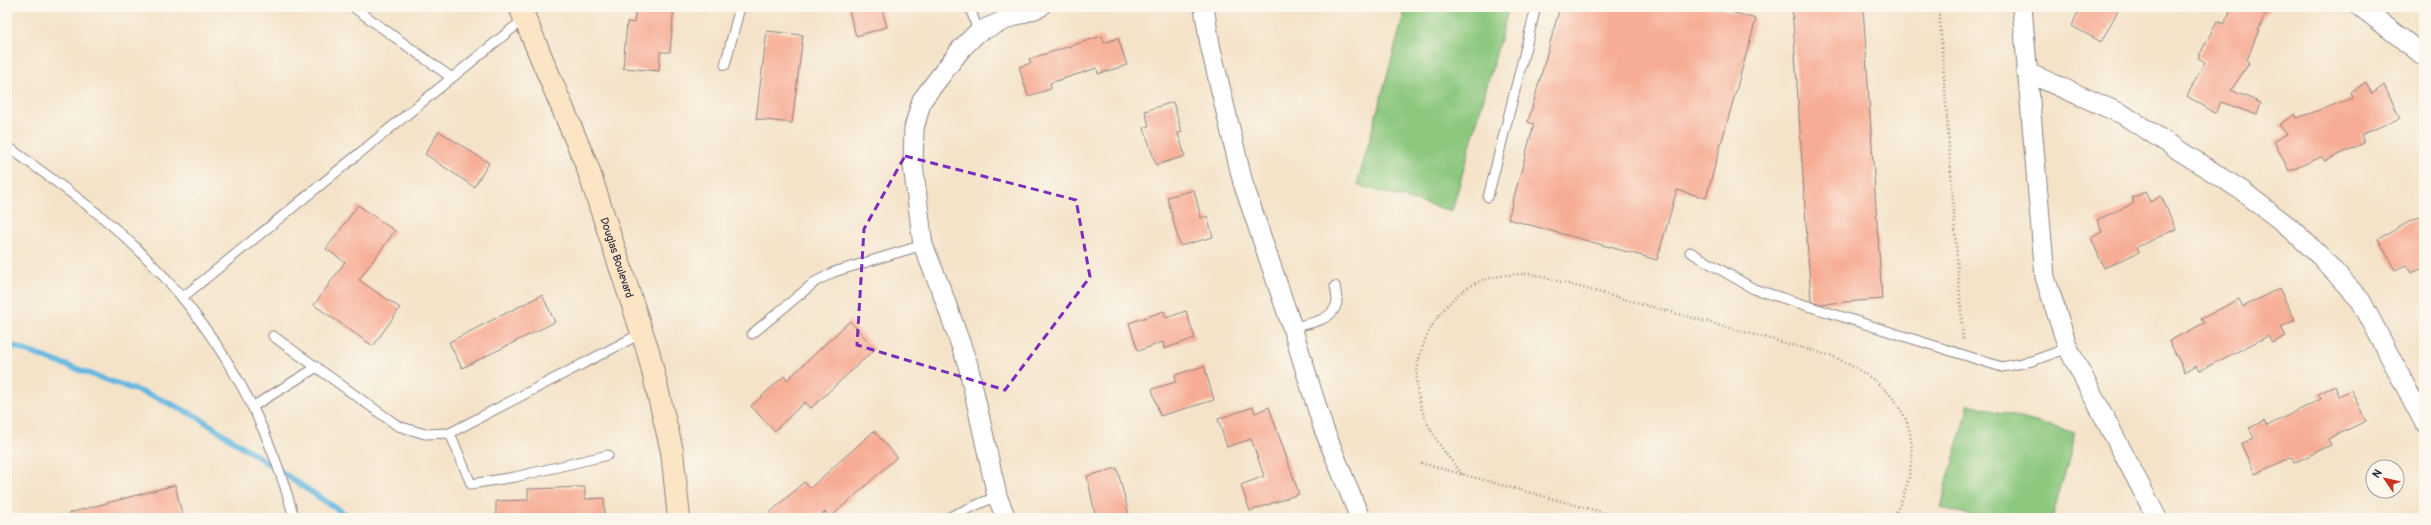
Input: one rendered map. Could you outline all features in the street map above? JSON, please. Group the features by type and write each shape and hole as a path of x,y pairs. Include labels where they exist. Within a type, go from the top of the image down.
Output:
{"street":[{"path":"1006,518 997,496 968,366 942,292 923,245 913,165 914,128 922,100 941,72 978,32 1014,16 1040,7"},
{"path":"1204,7 1210,45 1243,183 1292,327 1323,427 1360,518"},
{"path":"2022,7 2026,72 2044,277 2068,348 2155,517"},
{"path":"2361,7 2424,56"},
{"name":"Douglas Boulevard","path":"522,13 587,166 642,332 672,451 679,518"},
{"path":"2026,72 2122,114 2241,190 2289,227 2320,256 2361,301 2424,422"}],"lane":[{"path":"353,7 452,78"},
{"path":"725,65 740,7"},
{"path":"970,7 978,32"},
{"path":"1488,197 1536,7"},
{"path":"183,297 452,78 522,13"},
{"path":"7,146 97,213 146,257 183,297 226,358 242,384 284,480 294,518"},
{"path":"752,334 815,282 834,272 923,245"},
{"path":"1690,252 1754,289 2002,367 2032,361 2068,348"},
{"path":"1292,327 1319,321 1331,314 1337,303 1335,286"},
{"path":"273,336 398,426 425,434 450,433 642,332"},
{"path":"252,407 317,367"},
{"path":"450,433 472,484 515,478 608,455"},
{"path":"947,518 997,496"}],"path":[{"path":"1938,7 1964,354"},
{"path":"1462,474 1444,452 1427,425 1420,407 1417,393 1419,356 1433,326 1456,296 1471,286 1487,280 1508,274 1532,274 1832,356 1862,372 1895,400 1905,419 1911,442 1912,461 1909,478 1902,502 1892,518"},
{"path":"1421,463 1623,518"}],"highlighted area":[{"path":"905,156 1076,200 1090,277 1005,390 857,345 864,229"}],"green space":[{"path":"1406,7 1509,7 1452,211 1357,185"},
{"path":"1969,404 2076,433 2052,518 1979,518 1940,507"}],"building":[{"path":"636,7 674,7 670,52 660,52 659,71 623,68 627,22 634,23"},
{"path":"848,7 881,7 887,27 856,36"},
{"path":"1560,7 1714,7 1756,19 1706,198 1677,190 1657,260 1508,219 1534,124 1528,122"},
{"path":"1792,7 1863,7 1882,299 1821,304 1811,301"},
{"path":"2080,7 2120,7 2101,42 2072,26"},
{"path":"2232,7 2271,7 2263,19 2247,60 2250,62 2231,90 2261,103 2257,115 2221,102 2215,113 2187,96 2205,62 2198,58 2217,21 2224,24"},
{"path":"767,31 803,35 792,123 756,119"},
{"path":"1102,36 1104,43 1118,38 1127,65 1098,74 1097,68 1050,83 1051,89 1028,96 1019,67 1031,63 1029,59"},
{"path":"2366,82 2372,94 2384,85 2400,118 2361,135 2364,143 2325,161 2321,157 2289,171 2274,141 2287,134 2279,125 2295,114 2297,118 2353,98 2351,92"},
{"path":"1173,102 1182,132 1178,133 1185,156 1156,165 1144,128 1149,126 1145,111"},
{"path":"439,131 489,163 474,187 425,154"},
{"path":"1194,190 1201,218 1207,216 1213,237 1180,246 1167,197"},
{"path":"2145,192 2150,202 2161,196 2176,229 2137,247 2139,252 2104,268 2091,238 2102,232 2097,220 2134,203 2132,198"},
{"path":"358,205 395,231 359,280 400,308 373,346 314,305 345,262 326,249"},
{"path":"2424,214 2424,268 2411,273 2406,265 2395,270 2378,239"},
{"path":"2279,288 2295,320 2281,327 2286,336 2272,343 2268,336 2199,371 2196,366 2185,372 2169,341 2204,323 2201,319 2239,299 2243,307"},
{"path":"542,295 555,322 462,368 449,342"},
{"path":"1164,311 1166,318 1186,311 1195,338 1164,349 1163,342 1138,351 1129,323"},
{"path":"850,321 875,349 811,408 805,402 774,431 751,406 784,376 787,380"},
{"path":"1204,366 1214,400 1160,416 1152,389 1176,382 1175,375"},
{"path":"2335,386 2339,396 2351,390 2366,421 2328,439 2331,445 2294,463 2292,457 2255,474 2241,444 2254,438 2249,428 2264,421 2267,426 2321,399 2318,394"},
{"path":"1253,407 1255,413 1269,407 1299,494 1250,511 1241,485 1264,476 1251,439 1227,447 1218,419"},
{"path":"874,431 897,457 830,518 825,512 818,518 764,518 804,482 810,488"},
{"path":"1117,468 1130,518 1096,518 1087,476"},
{"path":"175,485 183,518 69,518 69,513"},
{"path":"585,487 585,499 604,498 605,518 496,518 496,501 528,500 528,489"}],"waterway":[{"path":"7,344 158,398 196,416 351,518"}]}
